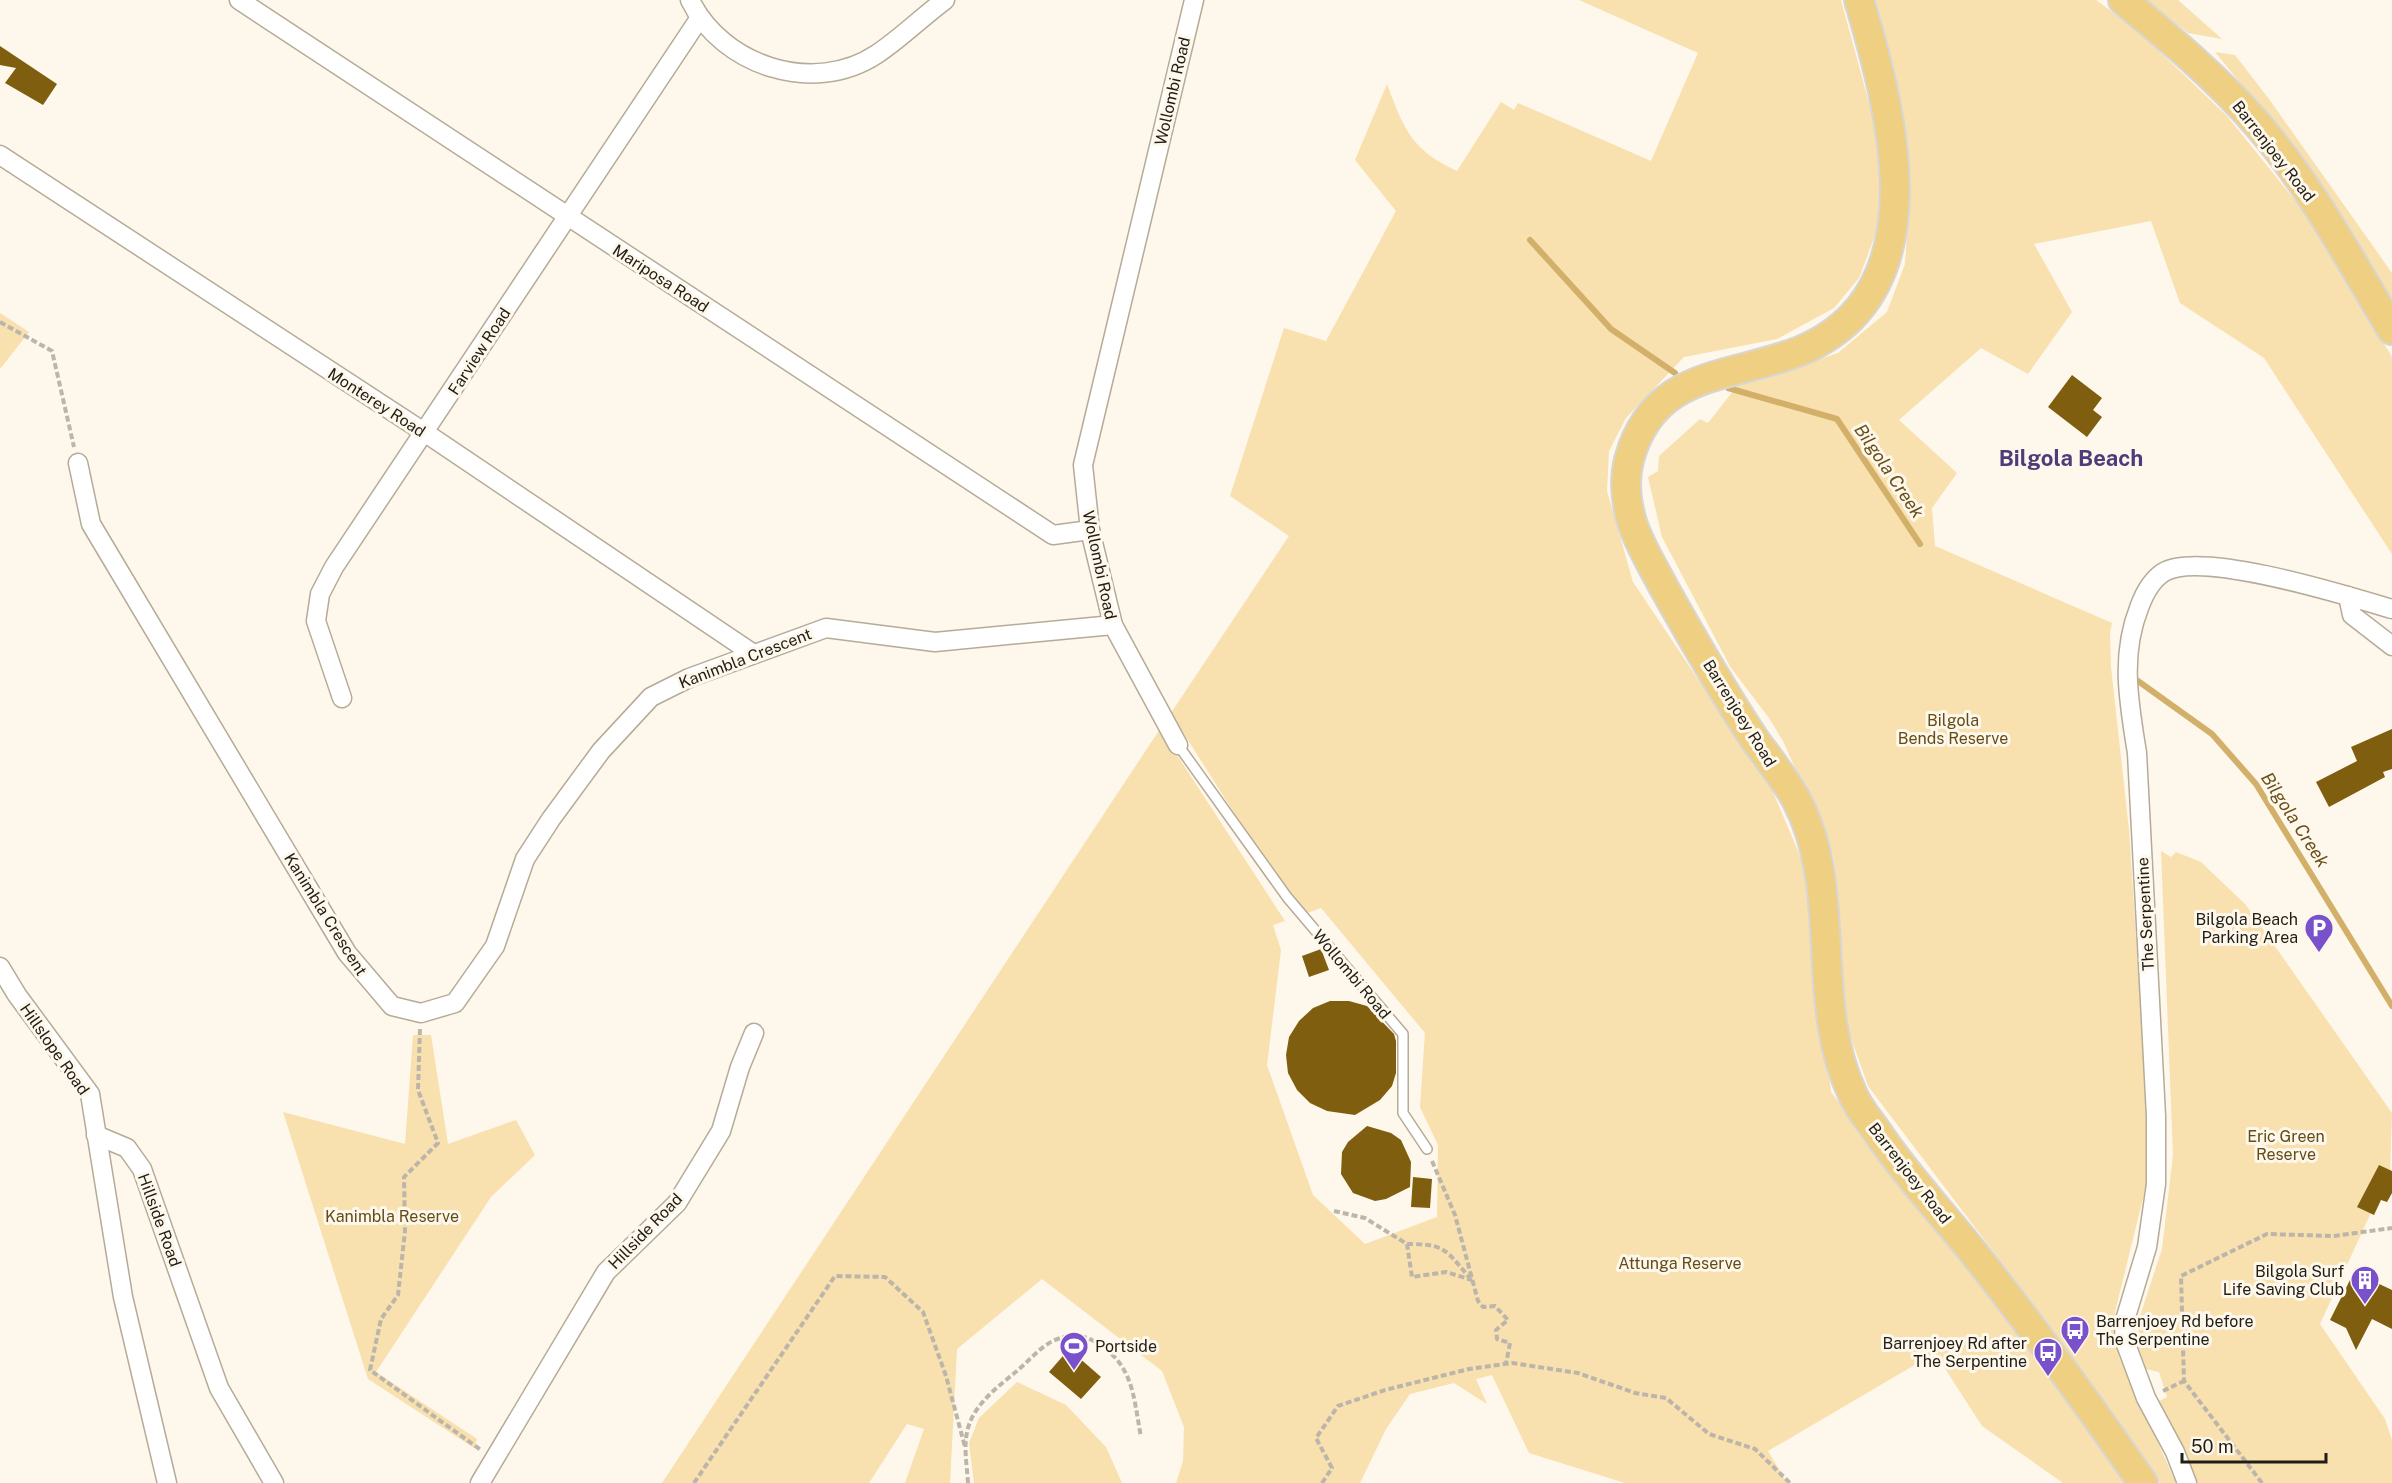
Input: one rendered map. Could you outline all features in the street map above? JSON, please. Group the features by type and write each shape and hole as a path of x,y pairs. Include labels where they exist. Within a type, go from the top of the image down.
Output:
{"main road":[{"name":"Barrenjoey Road","path":"1859,0 1874,51 1892,140 1893,219 1887,256 1881,275 1871,295 1860,308 1816,342 1799,351 1700,381 1662,401 1645,424 1632,451 1626,480 1628,506 1640,541 1682,621 1752,735 1795,798 1810,832 1822,881 1827,984 1834,1046 1854,1098 1891,1152 1975,1255 2091,1408 2143,1483"},
{"name":"Barrenjoey Road","path":"2123,0 2176,44 2258,125 2325,219 2392,330"}],"street":[{"name":"Mariposa Road","path":"239,0 1053,536 1090,530"},
{"path":"690,0 699,19 738,52 779,71 829,74 876,55 945,0"},
{"name":"Wollombi Road","path":"1178,745 1113,625 1090,530 1083,465 1194,0"},
{"name":"Farview Road","path":"342,698 316,621 320,594 334,567 699,19"},
{"name":"Monterey Road","path":"0,155 425,433 752,653"},
{"name":"Kanimbla Crescent","path":"78,462 91,524 347,953 392,1006 421,1013 455,1003 495,946 525,859 601,751 651,697 689,678 752,653 826,628 935,642 1113,625"},
{"name":"The Serpentine","path":"2187,1483 2175,1452 2146,1398 2124,1339 2125,1320 2149,1236 2156,1173 2156,1116 2137,753 2128,698 2128,648 2146,591 2159,576 2176,568 2209,566 2233,569 2348,596 2392,609"},
{"path":"2348,596 2352,615 2392,646"},
{"name":"Hillslope Road","path":"0,967 17,995 90,1094 96,1136"},
{"name":"Hillside Road","path":"480,1483 606,1272 677,1203 721,1131 740,1067 754,1033"},
{"path":"96,1136 123,1297 167,1483"},
{"name":"Hillside Road","path":"96,1136 127,1148 142,1169 219,1388 274,1483"}],"lane":[{"name":"Wollombi Road","path":"1178,745 1287,897 1403,1034 1403,1113 1427,1149"}],"path":[{"path":"0,322 52,351 78,462"},
{"path":"421,1013 418,1090 438,1143 404,1178 405,1231 398,1295 381,1319 370,1370 481,1450 480,1461"},
{"path":"1427,1149 1455,1215 1472,1280 1483,1307 1495,1306 1508,1320 1496,1330 1497,1339 1510,1343 1506,1364"},
{"path":"1334,1212 1365,1218 1407,1244 1427,1244 1444,1248 1472,1280"},
{"path":"2262,1483 2184,1381 2181,1276 2267,1234 2334,1236 2392,1228"},
{"path":"1407,1244 1412,1277 1446,1272 1472,1280"},
{"path":"694,1483 836,1276 885,1277 923,1312 946,1376 965,1447 968,1483"},
{"path":"965,1447 968,1427 989,1395 1052,1341 1067,1335 1088,1338 1108,1349 1120,1361 1130,1381 1141,1437"},
{"path":"1322,1483 1332,1468 1317,1438 1338,1406 1385,1390 1469,1369 1506,1364 1578,1373 1635,1393 1666,1398 1709,1434 1755,1449 1790,1483"}],"green space":[{"name":"Attunga Reserve","path":"1579,0 1841,0 1872,114 1883,169 1877,230 1859,278 1834,308 1777,339 1684,357 1626,418 1609,451 1607,491 1633,582 1772,790 1807,872 1831,1092 2005,1313 2130,1483 2063,1483 1982,1426 1935,1353 1768,1451 1787,1483 1625,1483 1529,1453 1492,1375 1476,1379 1487,1404 1454,1383 1410,1394 1386,1429 1360,1483 1176,1483 1183,1461 1184,1427 1162,1371 1042,1279 957,1349 950,1483 905,1483 924,1429 907,1424 869,1483 662,1483 1160,729 1285,921 1273,925 1281,950 1267,1065 1313,1195 1365,1244 1437,1217 1438,1145 1420,1107 1425,1033 1321,908 1299,916 1171,713 1289,536 1230,496 1284,328 1326,341 1396,211 1355,160 1387,84 1404,126 1419,146 1441,163 1457,171 1501,102 1514,110 1518,103 1651,161 1698,53"},
{"name":"Bilgola Bends Reserve","path":"1876,0 2096,0 2138,31 2227,116 2310,219 2392,357 2392,554 2264,358 2180,303 2151,221 2034,244 2072,312 2028,374 1981,348 1899,420 1957,473 1932,508 1935,546 2112,623 2111,667 2129,830 2149,1137 2148,1178 2115,1312 2119,1357 2176,1483 2160,1483 2030,1300 1868,1086 1846,1024 1837,883 1833,855 1784,743 1769,718 1731,668 1662,537 1648,477 1658,471 1659,456 1700,419 1708,423 1737,386 1838,353 1887,312 1905,264 1909,202 1903,113"},
{"path":"2146,0 2178,0 2222,39 2188,33"},
{"path":"2215,52 2235,55 2269,99 2392,273 2392,305 2297,153"},
{"path":"0,313 29,332 0,369"},
{"name":"Eric Green Reserve","path":"2161,851 2171,857 2176,852 2201,862 2246,905 2392,1113 2390,1171 2320,1324 2385,1419 2392,1440 2392,1483 2197,1483 2189,1460 2159,1401 2167,1397 2159,1372 2146,1369 2138,1345 2139,1319 2162,1249 2173,1155"},
{"name":"Kanimbla Reserve","path":"413,1035 431,1035 448,1144 516,1120 535,1155 491,1197 376,1372 477,1439 474,1448 368,1379 283,1112 405,1144"},
{"path":"1017,1382 1066,1405 1106,1447 1122,1483 974,1483 969,1443 979,1418"}],"building":[{"path":"0,46 57,84 43,105 5,83 16,68 0,65"},
{"path":"2072,375 2102,398 2093,410 2102,417 2087,437 2048,407"},
{"path":"2392,729 2392,769 2383,772 2385,777 2329,807 2316,782 2357,761 2351,747"},
{"path":"1321,949 1329,970 1309,977 1302,956"},
{"path":"1330,1001 1349,1001 1367,1006 1394,1034 1396,1041 1396,1073 1392,1086 1380,1100 1355,1115 1327,1111 1310,1103 1297,1090 1288,1073 1286,1055 1289,1037 1299,1021 1313,1008"},
{"path":"1367,1126 1391,1133 1401,1140 1411,1162 1410,1187 1386,1199 1375,1201 1353,1193 1341,1174 1342,1152 1348,1142"},
{"path":"2379,1165 2392,1171 2392,1193 2387,1202 2381,1200 2374,1215 2357,1207"},
{"path":"1413,1177 1432,1179 1430,1208 1411,1207"},
{"name":"Bilgola Surf Life Saving Club","path":"2354,1272 2392,1290 2392,1329 2372,1319 2356,1350 2346,1328 2330,1320"},
{"path":"1069,1349 1101,1377 1081,1399 1049,1372"}],"waterway":[{"name":"Bilgola Creek","path":"1530,240 1611,329 1675,373"},
{"name":"Bilgola Creek","path":"1728,388 1837,419 1920,544"},
{"name":"Bilgola Creek","path":"2138,681 2212,734 2256,784 2392,1006"}],"place":[{"name":"Bilgola Beach Parking Area","path":"2319,954"},
{"name":"Bilgola Surf Life Saving Club","path":"2365,1306"},
{"name":"Barrenjoey Rd before The Serpentine","path":"2075,1356"},
{"name":"Portside","path":"1074,1372"},
{"name":"Barrenjoey Rd after The Serpentine","path":"2048,1378"}],"district":[{"name":"Bilgola Beach","path":"2071,458"}]}
